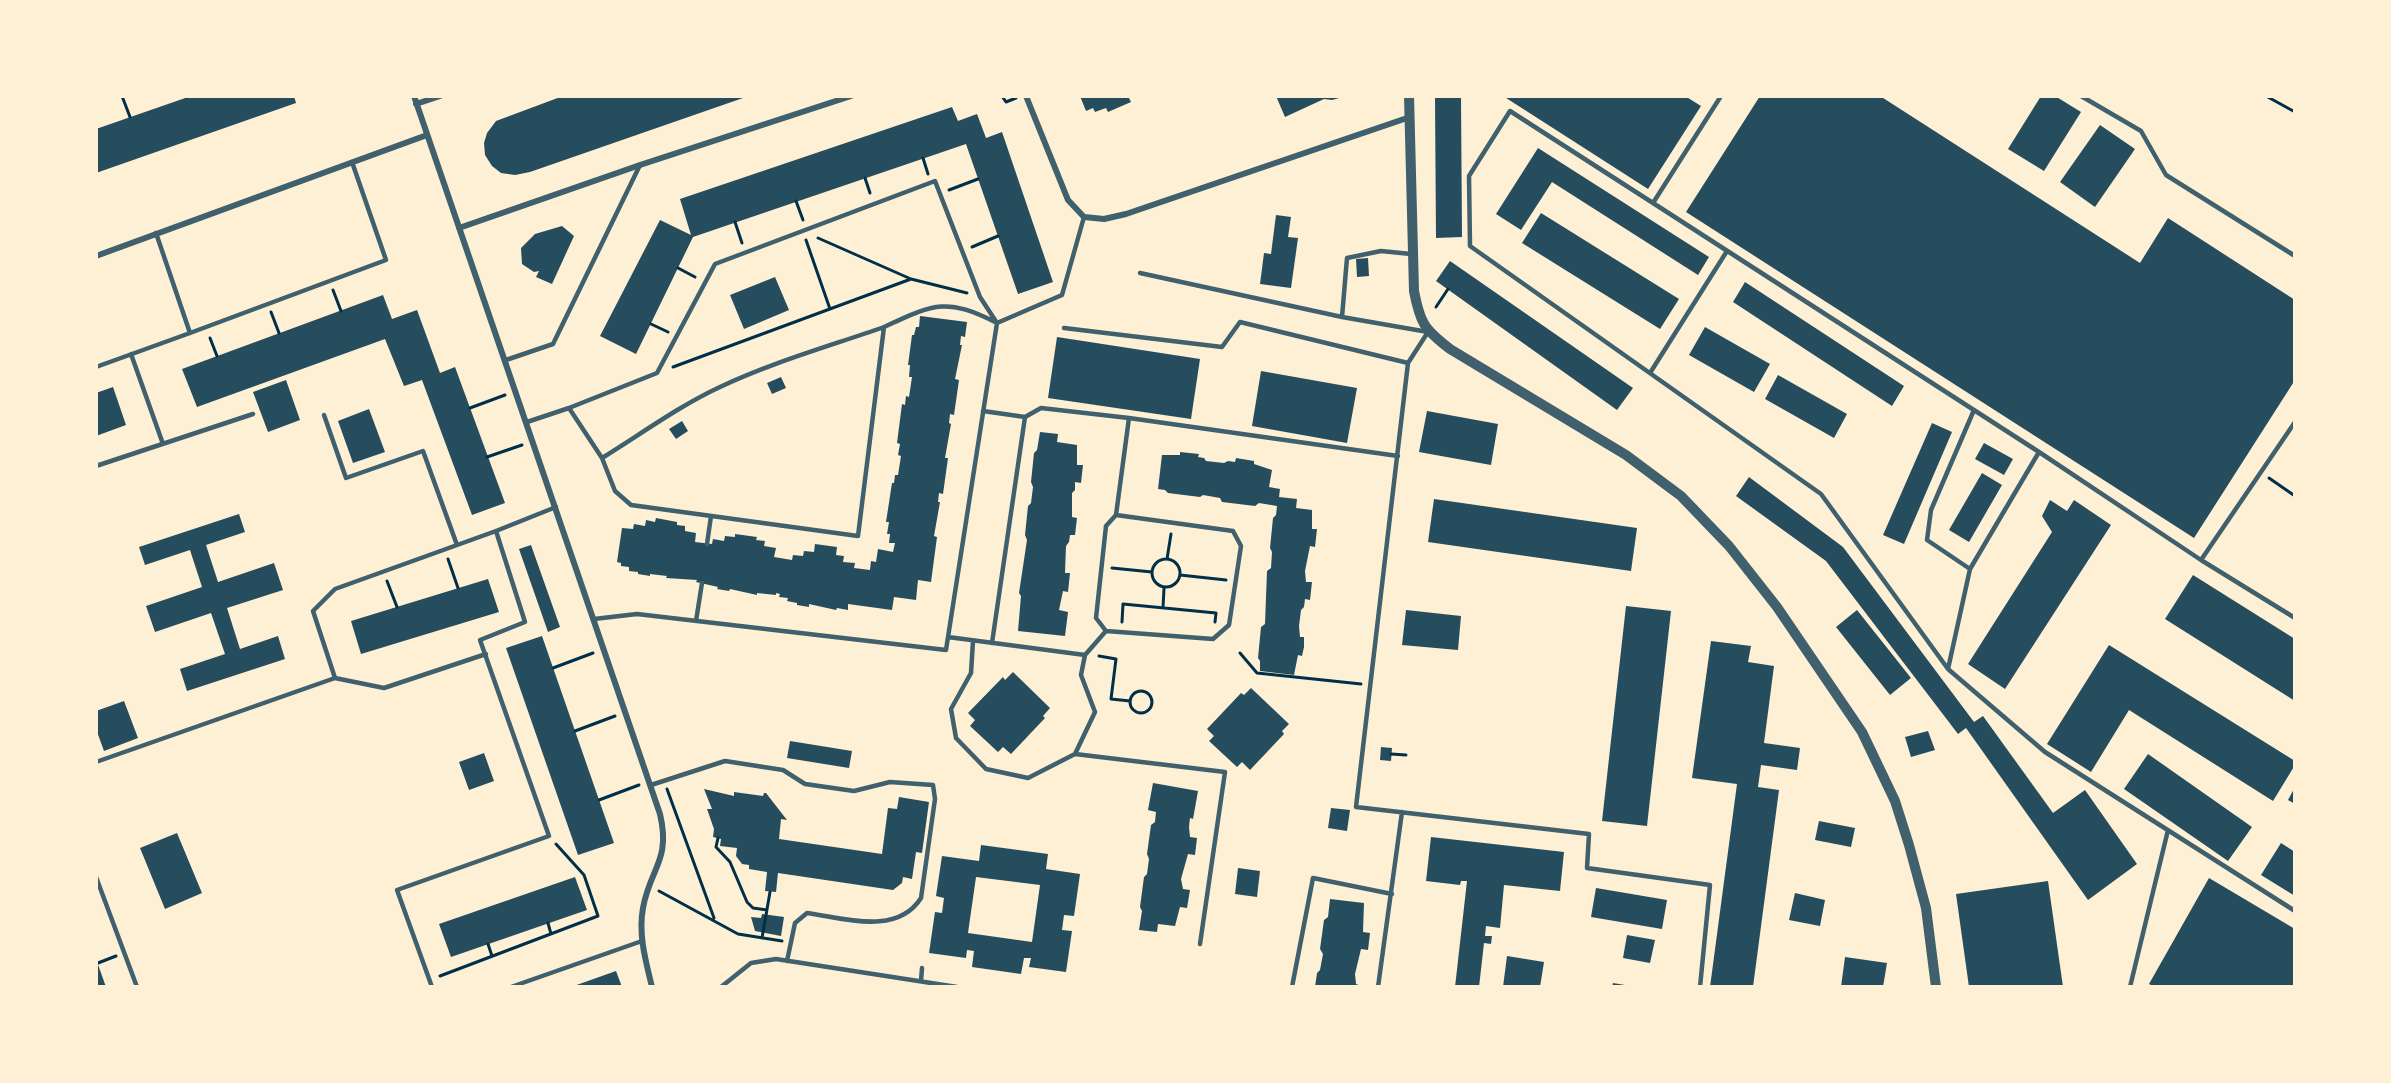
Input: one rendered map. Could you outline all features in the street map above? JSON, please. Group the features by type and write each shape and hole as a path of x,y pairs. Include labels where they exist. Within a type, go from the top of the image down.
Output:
{"street":[{"path":"414,96 605,649 663,828 663,853 643,908 642,941 652,987"},
{"path":"417,104 440,96"},
{"path":"459,228 639,165 851,96"},
{"path":"1026,96 1068,200 1084,217 1104,219 1126,214 1410,117"},
{"path":"1410,96 1414,291 1418,313 1428,332 1450,349 1652,473 1702,516 1754,577 1862,732 1895,801 1926,908 1935,987"},
{"path":"96,256 427,135"}],"lane":[{"path":"1653,203 1721,96"},
{"path":"2081,96 2141,131 2166,175 2295,256"},
{"path":"2295,618 2201,560 2039,452 1510,111 1469,176 1470,246 1821,494 1948,669 2044,752 2295,911"},
{"path":"96,367 386,260 352,162"},
{"path":"506,360 553,344 639,165"},
{"path":"526,422 657,373 715,264 935,181 980,297 997,323 946,650 637,614 594,619"},
{"path":"997,323 1062,295 1084,217"},
{"path":"156,233 190,333"},
{"path":"1342,316 1347,258 1380,251 1413,255"},
{"path":"1650,373 1727,251"},
{"path":"1140,273 1428,332 1408,363 1356,807 1589,834 1587,868 1710,885 1700,987"},
{"path":"602,458 694,400 720,387 884,327 926,309 945,305 970,309 997,323"},
{"path":"1064,328 1222,347 1240,322 1408,363"},
{"path":"568,408 602,458 615,491 631,504 858,536 884,327"},
{"path":"131,354 162,444"},
{"path":"983,411 1025,417 1041,408 1129,418 1398,456"},
{"path":"1970,569 1928,540 1931,510 1974,410"},
{"path":"96,466 253,414"},
{"path":"324,415 346,478 423,451 457,545"},
{"path":"992,643 1025,417"},
{"path":"1116,515 1233,531 1241,546 1230,626 1213,639 1106,631 1096,618 1106,526 1116,515 1129,418"},
{"path":"2201,560 2295,422"},
{"path":"1948,669 1970,569 2039,452"},
{"path":"335,678 313,611 335,589 556,507"},
{"path":"707,544 711,516"},
{"path":"432,987 397,890 549,836 480,640 525,622 496,531"},
{"path":"696,621 702,583"},
{"path":"1075,754 1095,712 1081,675 1085,655 1106,631"},
{"path":"948,637 1085,655"},
{"path":"973,640 971,673 951,709 956,738 986,769 1028,778 1075,754 1225,772 1200,944"},
{"path":"96,762 335,678 384,688 486,654"},
{"path":"650,783 664,781 725,761 783,770 805,784 854,791 890,782 933,785 934,810 921,898 915,908 908,915 873,922 807,913 795,922 787,961"},
{"path":"1377,987 1402,812"},
{"path":"2130,987 2168,830"},
{"path":"96,877 137,987"},
{"path":"1292,987 1313,878 1392,894"},
{"path":"512,987 642,941"},
{"path":"721,987 751,963 776,960 957,987"},
{"path":"921,981 922,968"}],"path":[{"path":"122,96 130,117"},
{"path":"1002,96 1006,102 1020,96"},
{"path":"2266,96 2295,112"},
{"path":"865,178 874,204"},
{"path":"940,194 978,179"},
{"path":"796,201 830,309"},
{"path":"735,222 745,252"},
{"path":"804,230 911,279 980,297"},
{"path":"963,251 998,236"},
{"path":"678,268 705,282"},
{"path":"657,373 911,279"},
{"path":"330,281 341,311"},
{"path":"1436,307 1448,289"},
{"path":"268,304 279,333"},
{"path":"651,324 677,336"},
{"path":"206,327 217,356"},
{"path":"470,408 516,391"},
{"path":"487,457 533,441"},
{"path":"2259,472 2295,496"},
{"path":"1167,559 1172,523"},
{"path":"445,549 458,588"},
{"path":"1167,559 1178,565 1180,575 1176,583 1164,588 1154,581 1152,572 1155,563 1167,559"},
{"path":"1102,567 1152,572"},
{"path":"384,572 396,607"},
{"path":"1180,575 1236,582"},
{"path":"1163,608 1164,588"},
{"path":"1121,632 1123,604 1216,613 1213,639"},
{"path":"1091,648 1100,656 1116,659 1111,699 1130,701"},
{"path":"553,668 605,649"},
{"path":"1240,653 1257,673 1370,684"},
{"path":"1143,691 1151,696 1152,706 1140,713 1132,708 1130,701 1133,694 1143,691"},
{"path":"575,731 626,712"},
{"path":"1391,754 1407,755"},
{"path":"664,781 714,920"},
{"path":"599,800 650,783"},
{"path":"429,980 598,916 584,875 549,836"},
{"path":"718,838 716,847 730,862 747,903 753,908 767,910"},
{"path":"650,886 738,934 791,943"},
{"path":"762,938 770,892"},
{"path":"548,923 551,934"},
{"path":"488,944 492,956"},
{"path":"98,963 124,953"}],"building":[{"path":"191,96 294,96 296,103 96,173 96,129"},
{"path":"563,96 742,96 743,98 530,172 515,175 501,173 492,166 485,155 484,143 487,133 496,121"},
{"path":"1080,96 1134,96 1129,98 1131,102 1108,112 1106,108 1095,112 1093,108 1086,111"},
{"path":"1276,96 1343,97 1332,100 1324,99 1285,117"},
{"path":"1503,96 1685,96 1701,106 1648,189"},
{"path":"1760,96 1880,96 2140,263 2168,218 2295,300 2295,380 2194,538 1686,212"},
{"path":"2041,96 2055,96 2081,112 2044,171 2008,149"},
{"path":"1461,97 1462,237 1436,238 1435,98"},
{"path":"952,107 958,121 977,114 986,138 1002,132 1053,282 1018,294 966,144 693,237 636,354 600,336 660,220 691,235 680,199"},
{"path":"2100,125 2135,149 2095,207 2060,182"},
{"path":"1538,148 1709,257 1698,275 1552,182 1521,230 1496,214"},
{"path":"1541,213 1679,299 1660,329 1522,243"},
{"path":"1276,215 1291,217 1288,237 1298,238 1291,288 1260,284 1264,253 1271,254"},
{"path":"562,226 574,236 552,284 536,277 539,271 534,272 522,264 521,248 535,234"},
{"path":"1368,258 1369,276 1357,277 1356,259"},
{"path":"1450,261 1633,388 1617,410 1436,281"},
{"path":"775,277 789,310 744,329 730,295"},
{"path":"1745,282 1904,386 1892,406 1733,302"},
{"path":"383,295 392,319 417,310 440,373 455,367 505,503 472,515 422,380 404,386 385,339 197,407 182,369"},
{"path":"920,316 967,322 965,337 961,336 960,345 962,345 955,379 959,380 954,415 950,414 949,423 951,424 945,458 948,458 943,494 939,493 938,502 940,502 934,536 937,537 931,582 918,580 916,600 894,597 892,610 848,604 848,610 837,608 836,610 809,604 809,607 787,601 788,598 779,597 780,594 776,593 776,595 757,593 757,595 730,589 729,591 717,589 718,587 696,582 697,580 638,574 638,572 629,571 629,567 621,566 621,563 617,562 622,528 633,529 634,524 645,526 646,520 655,522 656,518 685,526 685,531 696,533 695,542 712,544 713,539 724,541 725,536 735,537 735,534 757,537 756,540 765,541 764,546 776,548 774,557 792,560 793,555 803,556 804,551 814,552 815,544 837,547 836,555 844,556 843,562 855,563 854,568 870,570 871,561 876,562 878,549 893,552 895,543 889,543 890,534 887,534 889,522 886,522 892,483 894,483 895,475 898,475 901,456 898,455 900,444 897,443 902,404 905,405 906,396 909,397 912,377 909,377 910,365 908,365 912,335 916,327 919,327"},
{"path":"1705,327 1770,364 1754,392 1689,355"},
{"path":"1057,337 1200,359 1191,419 1048,398"},
{"path":"1261,371 1357,388 1347,443 1252,426"},
{"path":"1778,375 1847,414 1834,438 1765,399"},
{"path":"781,377 786,388 772,394 767,383"},
{"path":"286,380 300,420 268,432 253,392"},
{"path":"113,387 126,425 96,436 96,393"},
{"path":"369,409 385,452 353,463 338,421"},
{"path":"1427,411 1498,424 1491,465 1419,452"},
{"path":"682,421 688,431 676,439 669,429"},
{"path":"1932,423 1952,432 1904,544 1883,535"},
{"path":"1040,432 1058,434 1057,442 1077,445 1077,465 1083,465 1081,483 1075,482 1075,490 1072,493 1072,517 1077,518 1075,535 1070,535 1066,546 1065,573 1070,573 1068,592 1063,591 1059,610 1068,612 1065,636 1018,631 1021,596 1019,593 1027,540 1025,535 1028,506 1031,503 1033,487 1031,482 1034,453 1037,450"},
{"path":"1984,443 2013,459 2004,475 1975,459"},
{"path":"1180,452 1199,454 1198,457 1206,461 1235,462 1236,458 1254,461 1254,464 1272,470 1269,487 1280,489 1279,497 1297,499 1296,508 1312,510 1312,529 1317,529 1315,547 1310,546 1305,571 1306,582 1312,582 1310,600 1305,599 1301,610 1299,626 1300,637 1304,637 1304,647 1302,656 1298,655 1294,675 1260,671 1258,658 1261,627 1265,624 1267,571 1271,568 1270,548 1273,518 1276,515 1277,506 1222,502 1220,498 1168,493 1158,489 1162,455 1180,455"},
{"path":"1982,473 2002,485 1969,542 1949,530"},
{"path":"1749,477 1843,547 1974,722 1983,716 2053,813 2085,790 2137,864 2088,900 1966,728 1958,734 1826,561 1736,496"},
{"path":"1434,499 1637,528 1631,571 1428,542"},
{"path":"2050,500 2067,511 2074,500 2111,525 2005,689 1968,664 2052,532 2042,516"},
{"path":"239,514 245,532 206,545 218,582 274,563 283,590 227,608 240,649 278,636 285,659 187,691 180,669 225,654 211,613 155,632 146,606 202,587 190,550 145,565 139,547"},
{"path":"531,545 560,627 548,632 519,549"},
{"path":"2193,575 2295,639 2295,701 2165,619"},
{"path":"488,579 499,612 361,654 351,621"},
{"path":"1626,606 1671,611 1647,826 1602,821"},
{"path":"1406,610 1461,616 1458,650 1402,645"},
{"path":"1857,610 1911,678 1890,695 1836,627"},
{"path":"542,636 614,843 578,855 506,648"},
{"path":"1711,641 1751,646 1748,662 1774,666 1764,743 1800,748 1797,770 1761,765 1758,787 1779,790 1753,987 1710,987 1737,784 1692,778"},
{"path":"2109,645 2295,761 2295,765 2273,801 2129,710 2091,772 2047,744"},
{"path":"1013,672 1050,708 1043,716 1045,718 1011,754 1003,747 998,752 970,726 975,720 968,713 1003,677 1005,680"},
{"path":"1251,688 1289,724 1282,731 1284,734 1250,770 1242,762 1237,767 1209,741 1214,736 1207,729 1241,693 1244,695"},
{"path":"124,701 138,738 104,751 96,729 96,711"},
{"path":"1928,731 1935,750 1911,757 1905,737"},
{"path":"790,741 852,751 849,768 787,758"},
{"path":"1381,747 1392,748 1391,761 1380,760"},
{"path":"484,753 494,781 469,790 459,762"},
{"path":"2148,754 2252,827 2228,861 2124,789"},
{"path":"1153,783 1198,791 1193,819 1190,818 1189,827 1190,837 1197,838 1195,855 1188,854 1181,879 1183,889 1190,890 1187,908 1180,907 1175,926 1158,924 1157,932 1139,930 1144,877 1147,874 1149,859 1147,854 1151,825 1155,822 1156,812 1148,810"},
{"path":"2295,787 2295,804 2288,800"},
{"path":"704,789 734,796 734,792 763,796 766,793 787,820 781,819 779,839 882,854 888,808 897,809 899,797 929,802 922,853 916,852 912,879 903,877 902,883 893,890 778,873 776,892 765,891 767,872 749,869 749,865 742,864 736,856 737,848 720,846 721,839 713,837 714,829 707,809 712,809"},
{"path":"1331,808 1350,810 1347,831 1328,828"},
{"path":"1819,821 1855,828 1851,847 1815,840"},
{"path":"177,833 202,893 165,909 140,848"},
{"path":"1431,837 1564,852 1560,891 1504,885 1500,928 1486,926 1485,936 1492,936 1491,944 1484,943 1479,987 1455,987 1467,881 1461,881 1460,885 1426,881"},
{"path":"2281,843 2295,852 2295,896 2261,875"},
{"path":"981,845 1048,854 1046,869 1080,874 1074,916 1064,915 1062,930 1072,931 1066,972 1029,967 1031,958 1024,958 1021,974 972,967 974,951 967,950 966,958 929,953 935,912 942,913 944,898 936,896 942,856 979,861","holes":["976,877 1040,885 1032,942 968,933"]},
{"path":"1238,868 1260,871 1257,897 1235,894"},
{"path":"575,877 587,910 451,957 439,924"},
{"path":"2209,878 2295,929 2295,987 2155,987 2149,984"},
{"path":"2048,881 2063,987 1969,987 1956,894"},
{"path":"1596,888 1667,900 1662,929 1591,917"},
{"path":"1795,893 1825,900 1820,926 1789,920"},
{"path":"1330,899 1364,903 1363,932 1370,933 1368,950 1361,949 1355,974 1356,984 1364,987 1315,987 1323,954 1320,949 1324,920 1328,917"},
{"path":"762,914 784,917 781,936 755,931 751,917 761,918"},
{"path":"1627,935 1655,940 1650,963 1623,958"},
{"path":"1507,956 1544,962 1540,987 1503,987"},
{"path":"1845,957 1887,963 1883,987 1841,987"},
{"path":"96,959 106,987 96,987"},
{"path":"616,971 622,987 571,987"},
{"path":"1613,983 1631,986 1631,987 1612,987"}]}
